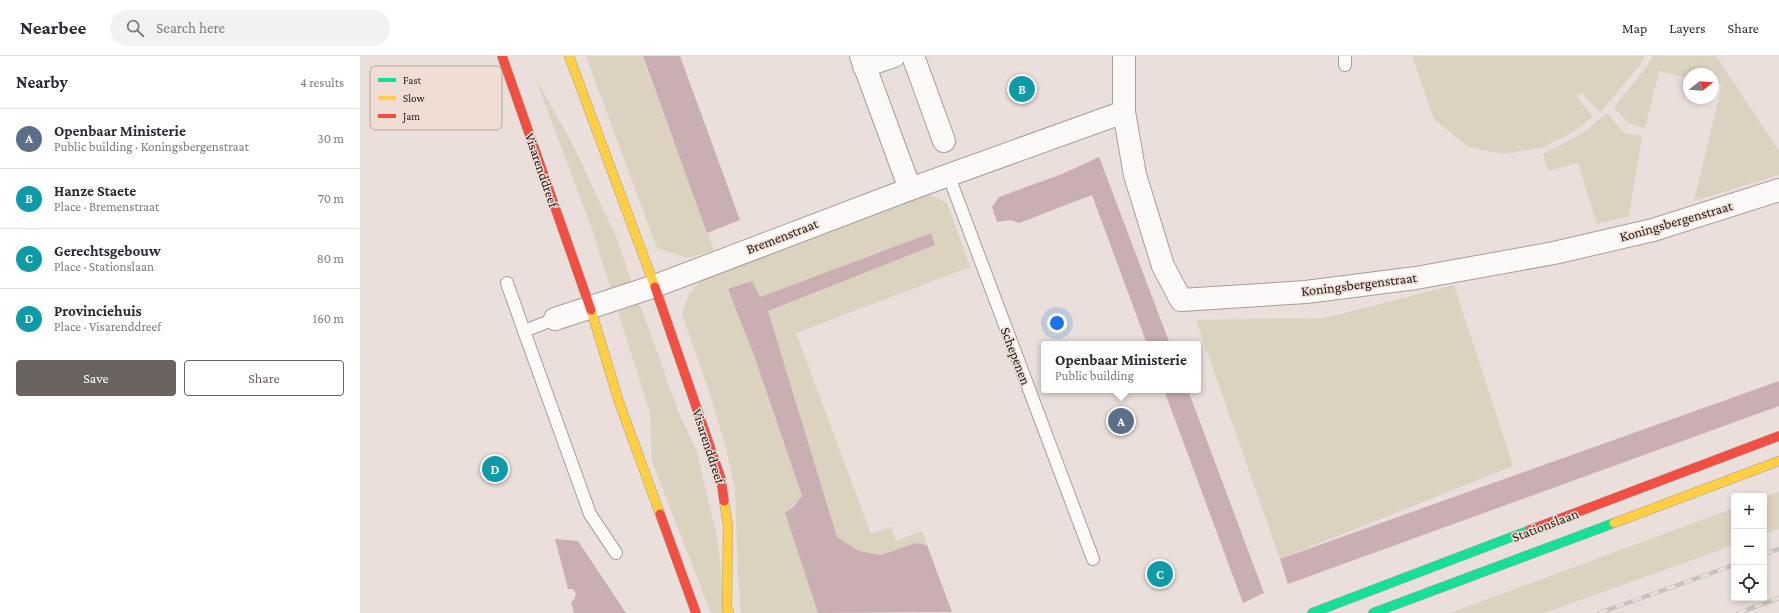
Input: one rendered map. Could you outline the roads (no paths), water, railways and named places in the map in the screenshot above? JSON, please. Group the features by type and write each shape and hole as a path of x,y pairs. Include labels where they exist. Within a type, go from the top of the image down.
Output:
{"main road":[{"name":"Visarenddreef","path":"502,56 590,306 620,402 696,613"},
{"name":"Visarenddreef","path":"569,56 655,286 721,479 728,525 727,609 729,613"},
{"name":"Stationslaan","path":"1312,613 1779,436"},
{"name":"Stationslaan","path":"1373,613 1779,461"}],"street":[{"path":"894,56 863,61 910,189"},
{"path":"913,56 944,141"},
{"name":"Koningsbergenstraat","path":"1124,56 1124,112 1135,175 1163,266 1181,300 1306,292 1416,278 1554,253 1653,230 1779,190"},
{"name":"Bremenstraat","path":"655,286 948,174 1124,112"},
{"path":"555,318 655,286"}],"lane":[{"name":"Schepenen","path":"948,174 1093,560"},
{"path":"506,283 590,514 616,553"},
{"path":"524,331 555,318"}],"railway":[{"path":"1767,553 1779,549"},
{"path":"1599,613 1731,566"},
{"path":"1738,613 1779,598"}],"place":[{"name":"Hanze Staete","path":"1022,89"},
{"name":"Openbaar Ministerie","path":"1121,421"},
{"name":"Provinciehuis","path":"495,469"},
{"name":"Gerechtsgebouw","path":"1160,574"}]}
